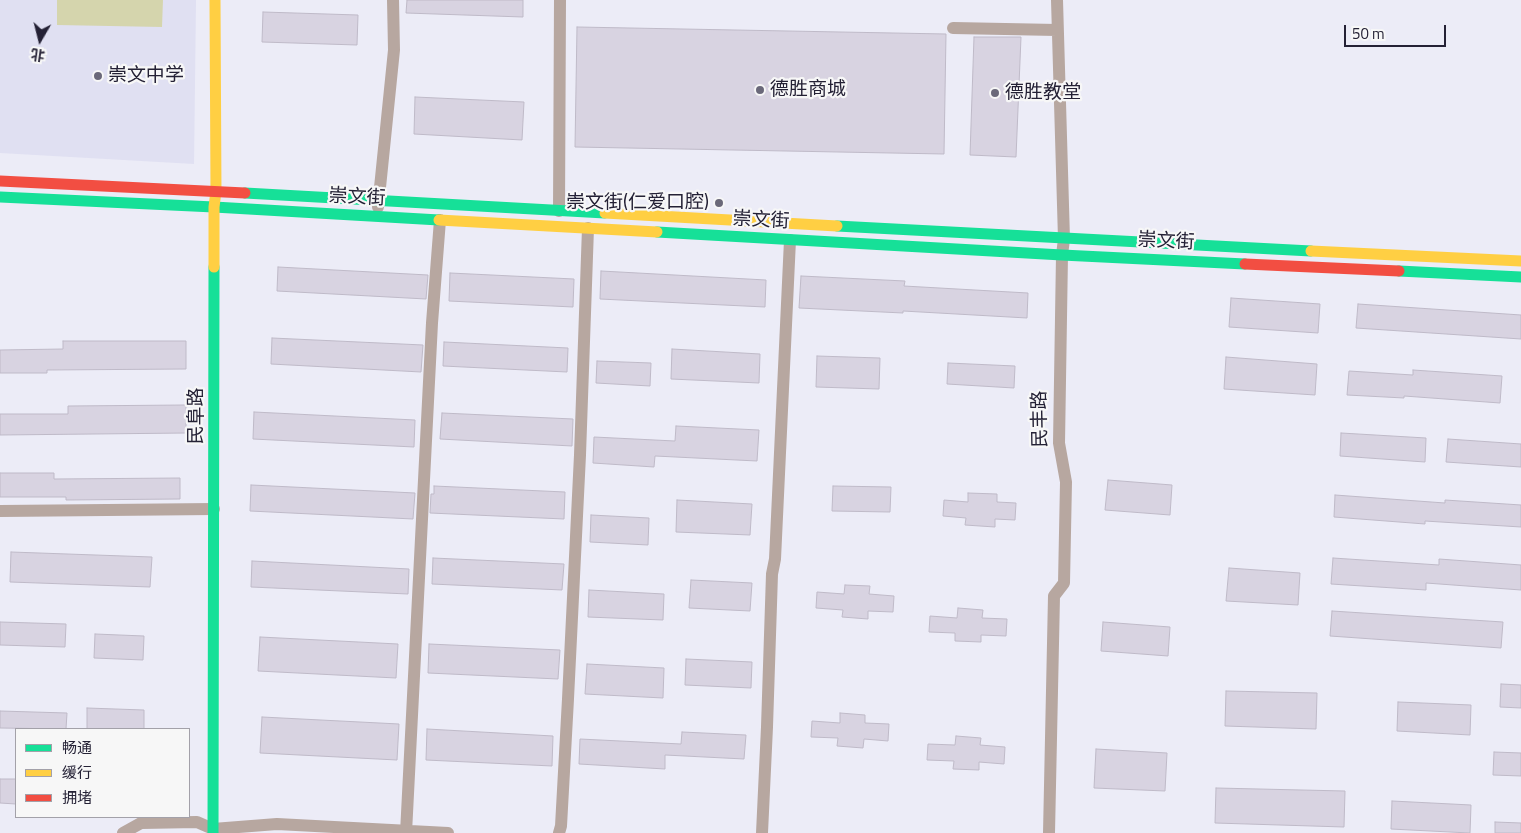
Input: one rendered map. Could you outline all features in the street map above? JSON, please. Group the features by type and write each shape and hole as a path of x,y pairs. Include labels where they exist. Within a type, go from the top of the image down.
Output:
{"street":[{"name":"民阜路","path":"213,831 215,0"},
{"path":"378,217 378,201 394,50 393,0"},
{"path":"559,211 560,0"},
{"name":"民丰路","path":"1049,833 1054,596 1064,584 1066,482 1059,443 1062,255 1064,239 1057,0"},
{"path":"953,28 1058,30"},
{"name":"崇文街","path":"0,181 216,191 1064,239 1521,261"},
{"name":"崇文街","path":"0,197 214,207 1062,255 1521,277"},
{"path":"406,832 432,323 440,220"},
{"path":"559,833 561,826 580,455 588,228"},
{"path":"762,833 768,727 772,574 775,559 790,240"},
{"path":"0,511 214,509"},
{"path":"123,833 141,823 197,822 213,831 278,824 448,833"}],"shaded area":[{"name":"崇文中学","path":"0,0 196,0 194,164 0,153"}],"green space":[{"path":"57,0 163,0 162,27 57,25"}],"building":[{"path":"407,0 523,0 523,17 406,13"},
{"path":"263,12 358,15 357,45 262,42"},
{"name":"德胜商城","path":"577,27 946,34 944,154 575,147"},
{"name":"德胜教堂","path":"974,37 1021,37 1016,157 970,155"},
{"path":"415,97 524,102 522,140 414,134"},
{"path":"278,267 428,275 426,299 277,291"},
{"path":"601,271 766,280 765,307 600,299"},
{"path":"450,273 574,279 573,307 449,301"},
{"path":"801,276 905,281 904,286 1028,293 1027,318 903,311 903,313 799,308"},
{"path":"1231,298 1320,304 1318,333 1229,327"},
{"path":"1358,304 1521,315 1521,339 1356,328"},
{"path":"272,338 423,345 421,372 271,364"},
{"path":"63,341 186,341 186,369 47,370 47,373 0,373 0,350 63,349"},
{"path":"444,342 568,348 567,372 443,366"},
{"path":"672,349 760,354 759,383 671,379"},
{"path":"817,356 880,358 879,389 816,387"},
{"path":"1226,357 1317,364 1315,395 1224,389"},
{"path":"597,361 651,363 650,386 596,383"},
{"path":"948,363 1015,366 1014,388 947,384"},
{"path":"1413,370 1502,376 1500,403 1404,396 1404,398 1347,395 1349,371 1413,375"},
{"path":"186,405 186,433 0,435 0,414 68,414 68,406"},
{"path":"254,412 415,420 414,447 253,439"},
{"path":"442,413 573,419 572,446 440,439"},
{"path":"676,426 759,430 757,461 655,456 654,467 593,463 594,437 675,441"},
{"path":"1341,433 1426,438 1425,462 1340,456"},
{"path":"1448,439 1521,444 1521,467 1446,462"},
{"path":"0,473 54,473 54,479 180,478 180,499 66,500 66,497 0,497"},
{"path":"1108,480 1172,485 1170,515 1105,510"},
{"path":"251,485 415,493 413,519 250,511"},
{"path":"434,486 565,492 564,519 430,513 431,494 434,494"},
{"path":"833,486 891,487 890,512 832,511"},
{"path":"968,493 997,494 997,502 1016,503 1015,520 995,519 995,527 965,525 966,518 943,516 944,500 968,502"},
{"path":"1335,495 1445,503 1445,500 1521,505 1521,527 1425,521 1425,524 1334,517"},
{"path":"677,500 752,504 750,535 676,532"},
{"path":"591,515 649,518 648,545 590,542"},
{"path":"11,552 152,557 150,587 10,582"},
{"path":"433,558 564,564 562,590 432,584"},
{"path":"1333,558 1439,565 1439,559 1521,565 1521,590 1426,583 1426,590 1331,584"},
{"path":"252,561 409,569 408,594 251,587"},
{"path":"1229,568 1300,573 1298,605 1226,601"},
{"path":"691,580 752,583 750,611 689,608"},
{"path":"845,585 870,586 869,594 894,596 893,612 868,611 868,619 842,617 843,610 816,608 817,592 844,594"},
{"path":"589,590 664,594 663,620 588,617"},
{"path":"958,608 983,610 982,618 1007,619 1006,636 981,635 981,642 955,641 955,633 929,632 930,616 957,618"},
{"path":"1332,611 1503,622 1501,648 1330,636"},
{"path":"0,622 66,624 65,647 0,645"},
{"path":"1103,622 1170,627 1168,656 1101,651"},
{"path":"95,634 144,636 143,660 94,658"},
{"path":"260,637 398,644 396,678 258,671"},
{"path":"429,644 560,650 558,679 428,673"},
{"path":"686,659 752,662 751,688 685,685"},
{"path":"587,664 664,668 663,698 585,694"},
{"path":"1501,684 1521,685 1521,708 1500,707"},
{"path":"1226,691 1317,693 1316,729 1225,726"},
{"path":"1398,702 1471,705 1470,735 1397,731"},
{"path":"87,708 144,710 144,728 87,728"},
{"path":"0,711 67,713 66,728 0,728"},
{"path":"840,713 865,715 865,723 889,724 888,741 864,739 863,748 837,746 838,738 811,737 812,721 840,723"},
{"path":"262,717 399,724 397,760 260,753"},
{"path":"427,729 553,736 552,766 426,760"},
{"path":"682,732 746,735 744,759 665,755 665,769 579,764 580,739 681,744"},
{"path":"956,736 981,738 980,745 1005,747 1004,764 979,762 979,770 953,769 954,761 927,760 928,744 955,745"},
{"path":"1096,749 1167,753 1165,791 1094,788"},
{"path":"1494,752 1521,753 1521,776 1493,775"},
{"path":"0,779 15,779 15,804 0,803"},
{"path":"1216,788 1345,791 1344,827 1215,823"},
{"path":"1392,801 1471,805 1470,833 1391,829"},
{"path":"1495,822 1521,823 1521,833 1495,833"}],"traffic: fast":[{"path":"245,193 605,213"},
{"path":"0,197 439,220"},
{"path":"837,226 1311,251"},
{"path":"657,232 1245,264"},
{"path":"213,833 214,267"},
{"path":"1399,271 1521,277"}],"traffic: slow":[{"path":"214,267 214,207 216,191 215,0"},
{"path":"605,213 837,226"},
{"path":"439,220 657,232"},
{"path":"1311,251 1521,261"}],"traffic: jam":[{"path":"0,181 245,193"},
{"path":"1245,264 1399,271"}],"place":[{"name":"崇文中学","path":"98,76"},
{"name":"德胜商城","path":"760,90"},
{"name":"德胜教堂","path":"995,93"},
{"name":"崇文街(仁爱口腔)","path":"719,203"}]}
